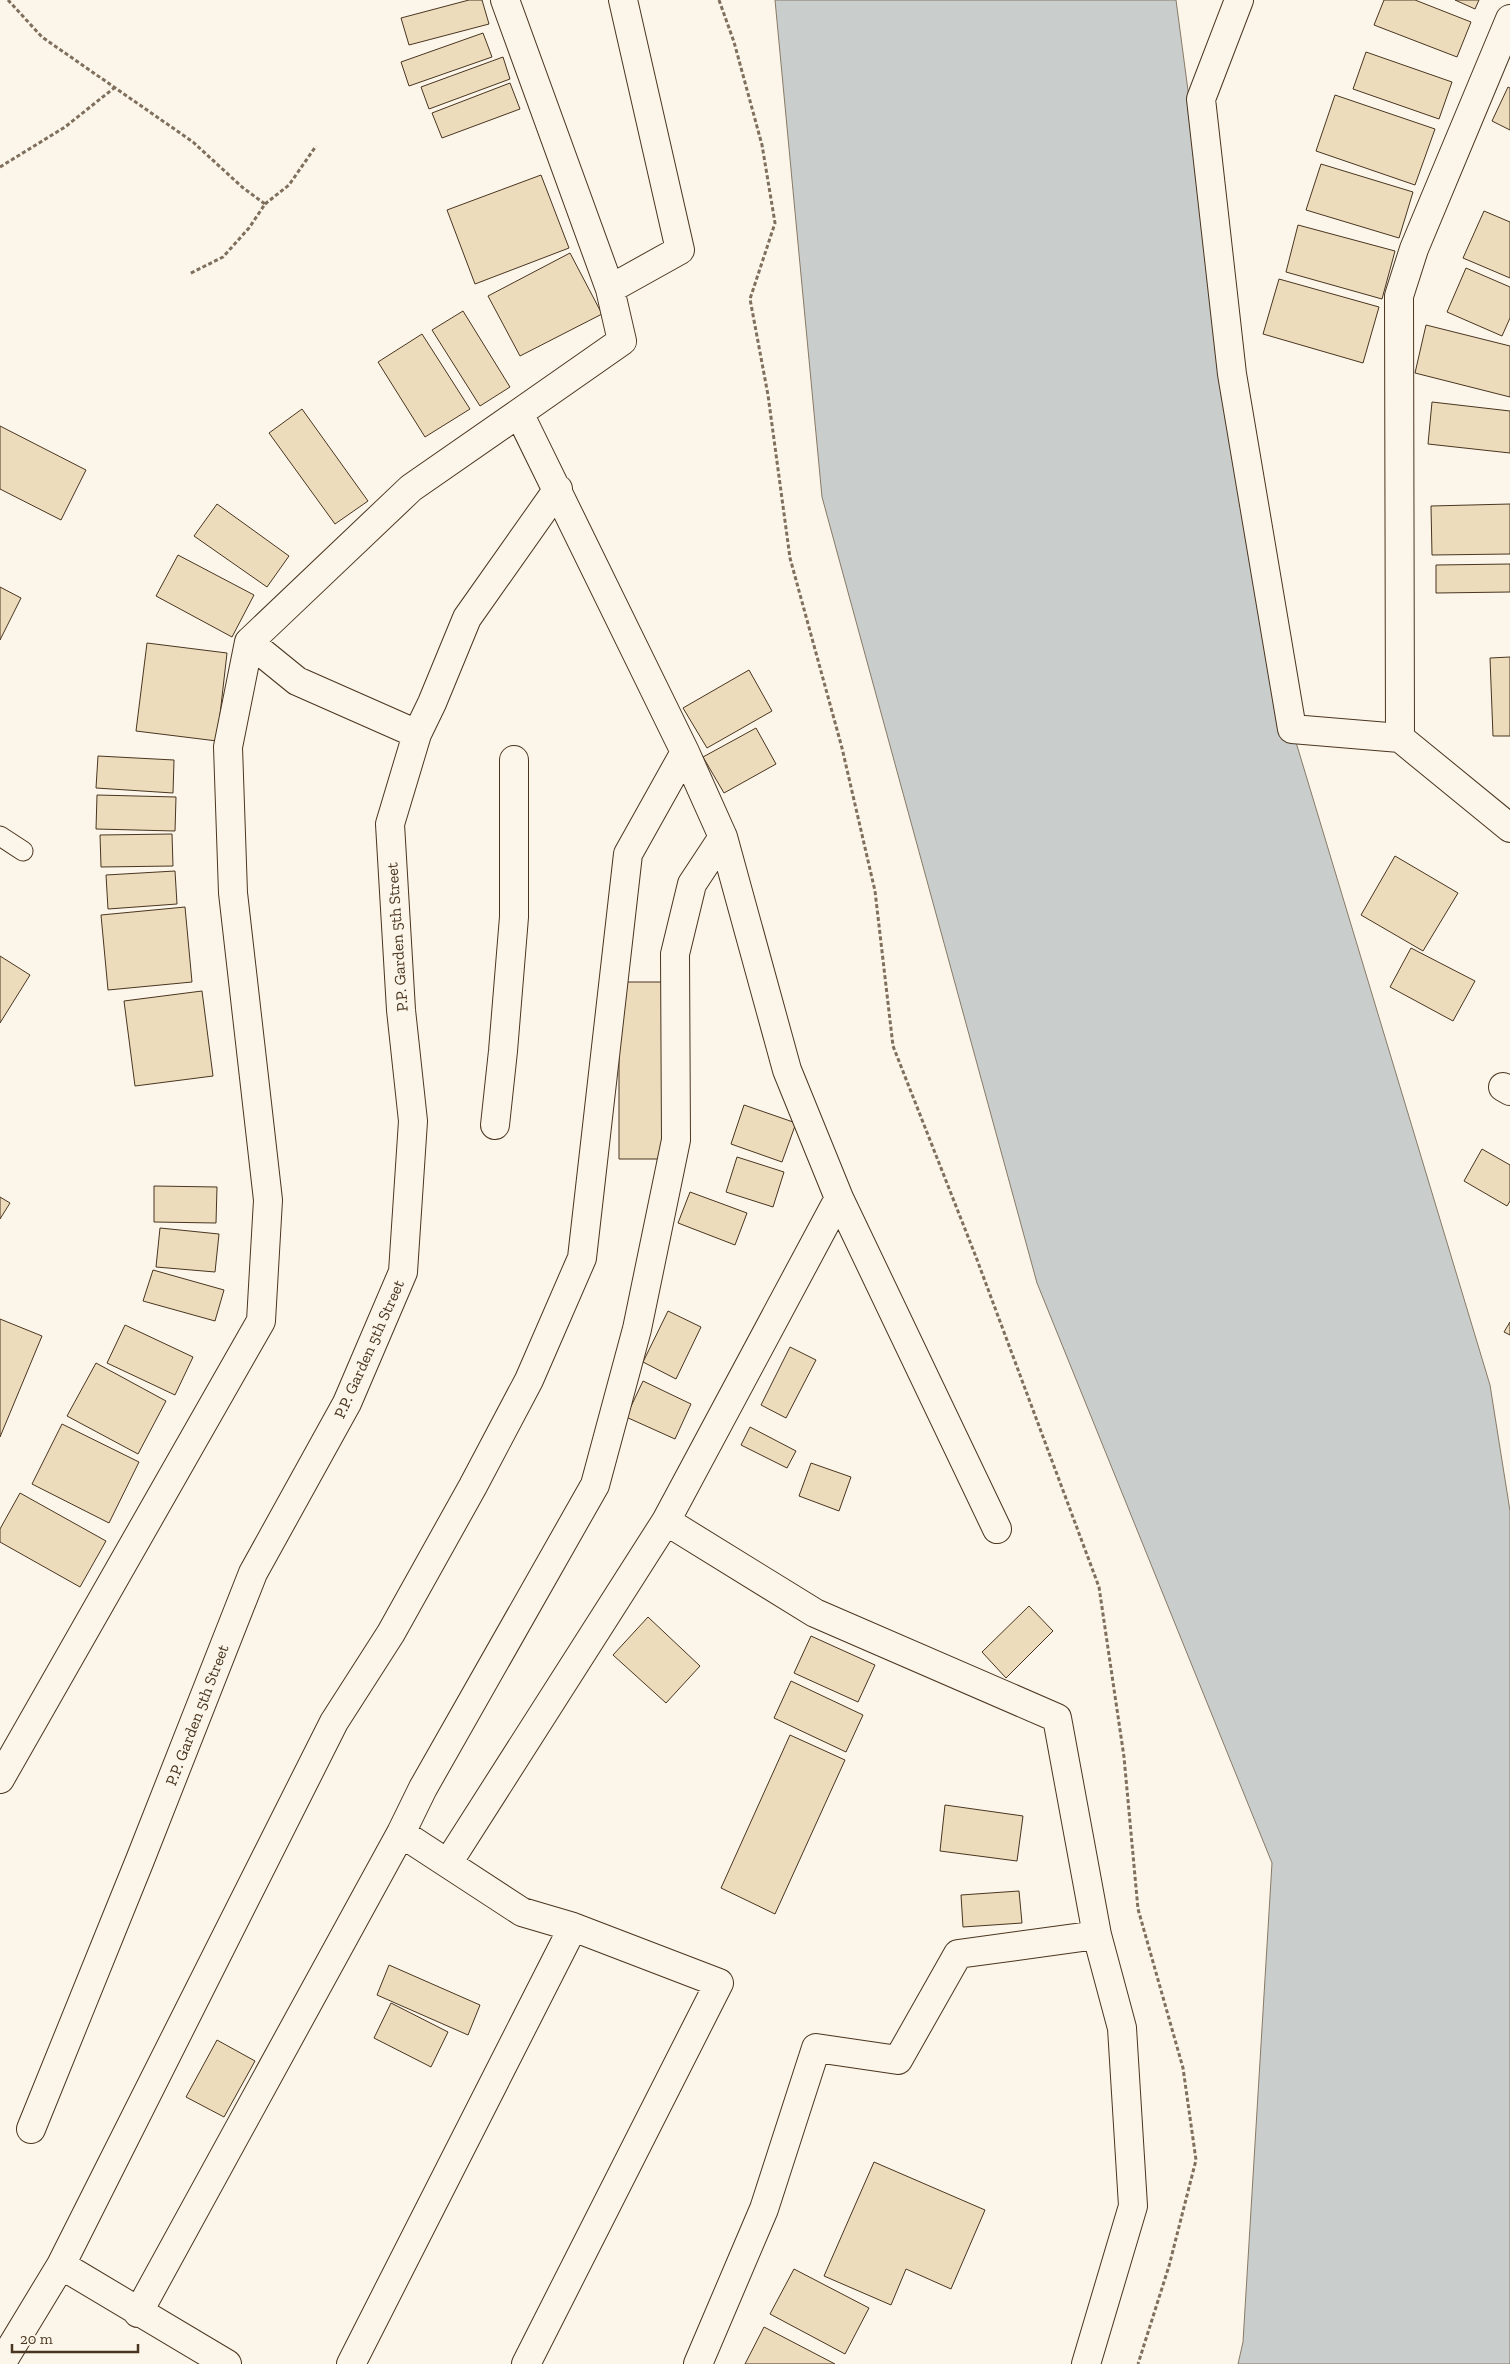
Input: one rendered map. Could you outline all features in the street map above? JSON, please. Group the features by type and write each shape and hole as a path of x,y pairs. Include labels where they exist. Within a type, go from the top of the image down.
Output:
{"street":[{"path":"0,1779 261,1321 268,1200 233,894 228,747 249,642 410,488 622,341 610,289 505,0"},
{"path":"610,289 680,250 623,0"},
{"path":"1239,0 1201,99 1232,374 1292,729 1400,738 1510,828"},
{"path":"1400,738 1399,296 1414,249 1510,19"},
{"path":"519,413 558,489 685,752 723,837 787,1070 839,1198 997,1529"},
{"name":"P.P. Garden 5th Street","path":"31,2129 137,1869 253,1573 347,1403 403,1272 413,1120 401,1010 390,824 416,734 432,703 467,618 558,489"},
{"path":"249,642 297,681 416,734"},
{"path":"1,2364 61,2265 334,1722 391,1633 473,1486 529,1380 582,1258 628,854 685,752"},
{"path":"495,1125 514,917 514,760"},
{"path":"138,2313 401,1833 423,1788 595,1485 637,1329 676,1140 675,954 692,884 723,837"},
{"path":"448,1863 666,1521 839,1198"},
{"path":"666,1521 815,1613 1058,1718 1097,1935 1122,2028 1133,2206 1086,2364"},
{"path":"401,1833 522,1912 573,1927 720,1983 526,2364"},
{"path":"351,2364 573,1927"},
{"path":"698,2364 764,2209 816,2048 898,2060 958,1954 1097,1935"},
{"path":"61,2265 138,2313 227,2364"}],"lane":[{"path":"0,836 23,850"}],"path":[{"path":"8,0 42,37 193,142 242,187 265,204"},
{"path":"719,0 734,42 762,145 775,223 750,299 768,395 790,558 842,748 875,891 893,1046 976,1257 1099,1587 1124,1757 1138,1909 1183,2068 1196,2160 1169,2266 1138,2364"},
{"path":"0,167 65,127 114,88"},
{"path":"189,274 223,257 249,228 265,204 289,185 316,146"}],"shaded area":[{"path":"775,0 1176,0 1204,211 1292,729 1490,1385 1510,1511 1510,2364 1238,2364 1243,2342 1272,1863 1037,1283 822,497"}],"building":[{"path":"469,0 482,0 489,24 409,45 401,18"},
{"path":"1384,0 1415,0 1471,22 1457,57 1374,25"},
{"path":"1455,0 1479,0 1475,9"},
{"path":"483,33 492,57 409,86 401,62"},
{"path":"1366,52 1452,82 1439,119 1353,89"},
{"path":"503,57 510,79 429,109 421,87"},
{"path":"510,83 520,109 442,138 432,113"},
{"path":"1508,87 1510,88 1510,130 1492,121"},
{"path":"1335,95 1435,129 1415,185 1316,151"},
{"path":"1321,164 1413,192 1399,238 1306,210"},
{"path":"541,175 569,248 475,284 447,210"},
{"path":"1484,211 1510,222 1510,278 1463,258"},
{"path":"1298,225 1395,251 1382,299 1286,272"},
{"path":"570,253 602,314 520,356 488,296"},
{"path":"1466,268 1510,287 1510,318 1502,336 1447,312"},
{"path":"1279,279 1379,307 1363,363 1263,334"},
{"path":"463,311 510,387 480,406 432,330"},
{"path":"1426,325 1510,346 1510,397 1415,373"},
{"path":"422,334 470,409 425,437 378,362"},
{"path":"1432,402 1510,411 1510,453 1428,444"},
{"path":"302,409 368,501 335,524 269,433"},
{"path":"0,426 86,470 61,520 0,489"},
{"path":"217,504 289,556 267,587 194,536"},
{"path":"1510,504 1510,554 1432,555 1431,506"},
{"path":"178,555 254,595 232,637 156,596"},
{"path":"1510,564 1510,592 1436,593 1436,565"},
{"path":"0,587 21,598 0,640"},
{"path":"147,643 227,653 217,741 136,731"},
{"path":"1510,657 1510,736 1493,736 1490,658"},
{"path":"749,670 772,711 707,748 683,708"},
{"path":"756,728 776,764 724,793 703,757"},
{"path":"98,756 174,760 173,793 96,788"},
{"path":"97,795 176,797 175,831 96,829"},
{"path":"172,834 173,866 101,867 100,835"},
{"path":"1395,856 1458,893 1423,951 1361,915"},
{"path":"175,871 177,904 108,909 106,875"},
{"path":"185,907 192,982 108,990 101,915"},
{"path":"1411,948 1475,981 1453,1021 1390,987"},
{"path":"0,956 30,975 0,1023"},
{"path":"619,982 667,982 667,1159 619,1159"},
{"path":"202,991 213,1076 135,1086 124,1001"},
{"path":"744,1105 796,1123 782,1162 731,1144"},
{"path":"1482,1149 1510,1165 1510,1201 1507,1206 1464,1181"},
{"path":"737,1157 784,1172 773,1207 726,1192"},
{"path":"154,1186 217,1187 216,1223 154,1222"},
{"path":"690,1192 747,1213 735,1245 678,1223"},
{"path":"0,1197 10,1203 0,1219"},
{"path":"160,1228 219,1234 215,1272 156,1267"},
{"path":"153,1270 224,1290 215,1321 143,1301"},
{"path":"668,1311 701,1327 676,1379 643,1362"},
{"path":"0,1319 42,1336 0,1437"},
{"path":"1510,1322 1510,1335 1504,1332"},
{"path":"125,1325 193,1357 175,1395 107,1363"},
{"path":"790,1347 816,1360 786,1418 761,1405"},
{"path":"96,1363 166,1401 138,1454 67,1416"},
{"path":"643,1381 691,1404 675,1439 626,1417"},
{"path":"62,1424 139,1462 109,1523 32,1484"},
{"path":"750,1427 796,1451 787,1468 741,1445"},
{"path":"811,1463 851,1477 839,1511 799,1496"},
{"path":"20,1493 106,1541 80,1587 0,1542 0,1529"},
{"path":"1029,1606 1053,1631 1006,1678 982,1652"},
{"path":"648,1617 700,1666 666,1703 613,1655"},
{"path":"811,1636 875,1665 858,1702 794,1673"},
{"path":"791,1681 863,1715 846,1752 774,1718"},
{"path":"790,1735 845,1760 775,1914 721,1888"},
{"path":"945,1805 1023,1816 1017,1861 940,1851"},
{"path":"1019,1891 1022,1923 963,1927 961,1895"},
{"path":"389,1965 480,2005 468,2035 377,1995"},
{"path":"391,2003 448,2032 431,2067 374,2038"},
{"path":"217,2040 255,2061 224,2117 186,2097"},
{"path":"874,2162 985,2210 951,2289 906,2269 891,2305 824,2276"},
{"path":"794,2269 869,2308 845,2354 770,2314"},
{"path":"764,2327 835,2364 745,2364"}]}
